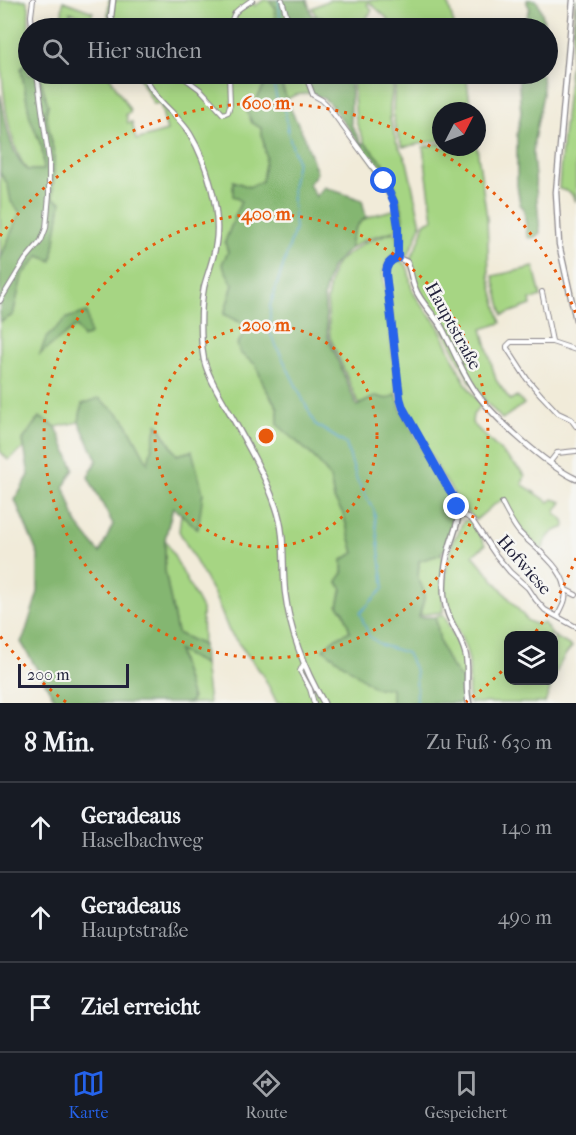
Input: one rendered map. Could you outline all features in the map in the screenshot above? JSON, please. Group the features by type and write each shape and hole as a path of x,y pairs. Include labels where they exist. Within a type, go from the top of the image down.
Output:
{"street":[{"path":"31,18 33,0"},
{"path":"111,18 113,0"},
{"path":"232,18 237,10 252,0"},
{"path":"282,0 287,18"},
{"path":"573,0 556,192 559,244 576,320"},
{"path":"0,301 25,260 41,240 46,228 49,161 38,84"},
{"path":"148,84 189,133 198,148 211,189 217,241 204,287 201,312 204,358 208,373 248,445 271,494 280,521 284,544 288,613 303,665 324,703"},
{"path":"193,84 223,114 226,114 230,105 229,84"},
{"path":"309,84 313,95 327,105 384,181 394,202 398,226 398,258 388,264 386,274 400,398 403,408 455,500 459,515 458,527 448,551 444,595 447,612 465,653 468,666 466,683 468,703"},
{"name":"Hauptstraße","path":"398,258 407,262 418,295 441,325 478,396 538,454 576,479"},
{"path":"542,292 552,342"},
{"path":"576,350 552,342 511,342 507,346 527,379 558,413 571,419 576,426"},
{"path":"571,419 576,415"},
{"path":"550,462 557,453 576,451"},
{"path":"502,504 519,531 560,575 566,590 566,597 558,616"},
{"name":"Hofwiese","path":"459,515 472,520 510,572 528,588 545,610 576,627"},
{"path":"566,590 576,595"},
{"path":"303,665 300,671 310,689 314,703"}],"green space":[{"path":"0,0 26,0 29,7 29,18 18,18 18,84 24,84 30,117 42,148 44,170 27,170 11,135 3,89"},
{"path":"109,0 252,0 255,6 264,0 269,0 275,7 275,18 109,18"},
{"path":"269,0 307,0 312,16 322,18 275,18 275,7"},
{"path":"329,0 447,0 452,18 387,18 369,2 367,4 372,10 367,18 322,18 316,16 312,8"},
{"path":"527,0 536,0 543,18 527,18 530,9"},
{"path":"575,0 576,201 570,192 559,189"},
{"path":"63,1 93,12 90,18 70,12 71,18 62,18"},
{"path":"24,84 42,84 48,105 46,114 54,154 53,198 61,202 52,261 39,256 22,276 13,315 0,322 0,260 20,212 11,202 8,185 0,173 0,94 12,144 21,162 27,170 44,170 42,148 30,117"},
{"path":"42,84 114,84 130,110 130,113 126,114 128,123 132,122 136,140 167,131 160,103 154,104 143,84 265,84 256,101 266,156 262,181 249,187 234,181 241,201 225,242 228,252 222,264 233,285 224,314 250,327 240,353 256,364 264,386 278,409 278,425 315,458 330,477 334,499 343,513 354,553 342,560 342,588 338,606 344,612 350,632 336,638 323,649 393,688 392,703 277,703 263,675 229,631 214,594 179,531 181,514 198,528 191,451 177,455 158,424 148,464 124,419 82,404 79,422 56,427 39,417 23,440 24,448 8,460 0,451 0,322 13,315 22,276 39,255 52,260 61,202 53,198 54,154 46,114 48,105"},
{"path":"265,84 281,84 317,173 309,184 316,197 324,187 362,200 366,217 354,231 351,248 331,268 324,296 328,337 357,406 376,396 387,399 397,394 401,409 455,507 453,534 446,550 439,555 419,561 418,578 424,591 424,599 419,617 435,617 445,655 465,682 466,703 392,703 392,688 375,688 323,649 336,638 350,631 344,612 338,606 342,589 337,581 343,573 342,560 354,553 343,513 334,499 330,477 315,458 278,425 278,408 264,386 256,365 240,353 237,344 250,327 224,314 233,285 222,264 228,252 225,242 241,201 233,196 233,181 249,187 262,181 266,156 261,128 252,123 244,104 256,100"},
{"path":"282,84 307,84 310,93 295,95 287,99"},
{"path":"307,84 350,84 351,124 362,144 365,143 388,168 402,209 404,239 400,240 396,201 385,179 329,103 310,93"},
{"path":"353,84 393,84 390,119 396,141 407,162 421,225 407,256 403,253 400,240 404,239 402,209 388,168 365,143 356,122"},
{"path":"396,84 467,84 470,102 432,102 432,142 403,147 394,120"},
{"path":"519,84 542,84 543,94 533,155 540,233 529,238 517,185 517,135 521,113"},
{"path":"432,145 432,156 478,156 487,218 489,276 501,323 482,329 496,380 510,400 517,396 524,404 502,419 470,381 440,322 419,293 409,261 424,223 433,219 423,147"},
{"path":"0,173 20,212 0,260"},
{"path":"393,210 397,230 366,239 351,248 353,234 364,219"},
{"path":"393,232 398,235 397,250 387,261 383,272 397,394 387,399 376,396 359,405 330,337 327,299 333,269 340,260 365,242"},
{"path":"396,260 405,263 412,289 439,328 461,375 481,405 473,415 472,423 521,471 525,476 522,484 549,502 553,499 562,502 556,514 564,520 565,526 549,536 542,551 520,527 503,499 476,520 462,507 404,406 401,393 405,389 400,388 388,277 389,265"},
{"path":"534,267 541,297 530,300 531,305 503,315 493,276"},
{"path":"87,312 90,334 83,338 76,326 40,354 46,338 67,318"},
{"path":"99,398 124,419 148,463 157,424 177,455 192,451 203,493 198,529 173,507 165,539 165,571 177,633 203,645 204,664 178,651 192,699 189,703 57,703 21,642 38,592 38,555 15,500 29,475 23,440 39,417 56,427 74,469 64,486 77,524 100,553 113,524 88,477 97,460 79,422 82,404"},
{"path":"469,520 473,523 485,545 473,555 528,621 535,624 544,623 549,631 504,631 504,685 552,685 545,703 470,703 468,657 450,615 445,596 447,566 454,538 464,521"},
{"path":"165,539 202,609 203,645 177,633 165,571"},
{"path":"442,552 444,560 443,612 420,615 424,599 418,578 419,560"},
{"path":"444,615 463,656 465,682 451,665 441,645 435,617"},
{"path":"558,638 572,647 558,669"},
{"path":"178,650 204,664 209,703 189,703 192,699"}],"waterway":[{"path":"279,0 280,18"},
{"path":"273,84 277,100 285,110 288,133 297,161 292,188 295,229 270,306 270,333 315,424 346,444 357,480 374,510 384,588 360,613 369,636 381,645 407,653 416,672 417,703"}],"route":[{"path":"384,181 394,202 398,226 398,258 388,264 386,274 400,398 403,408 457,507"}]}
